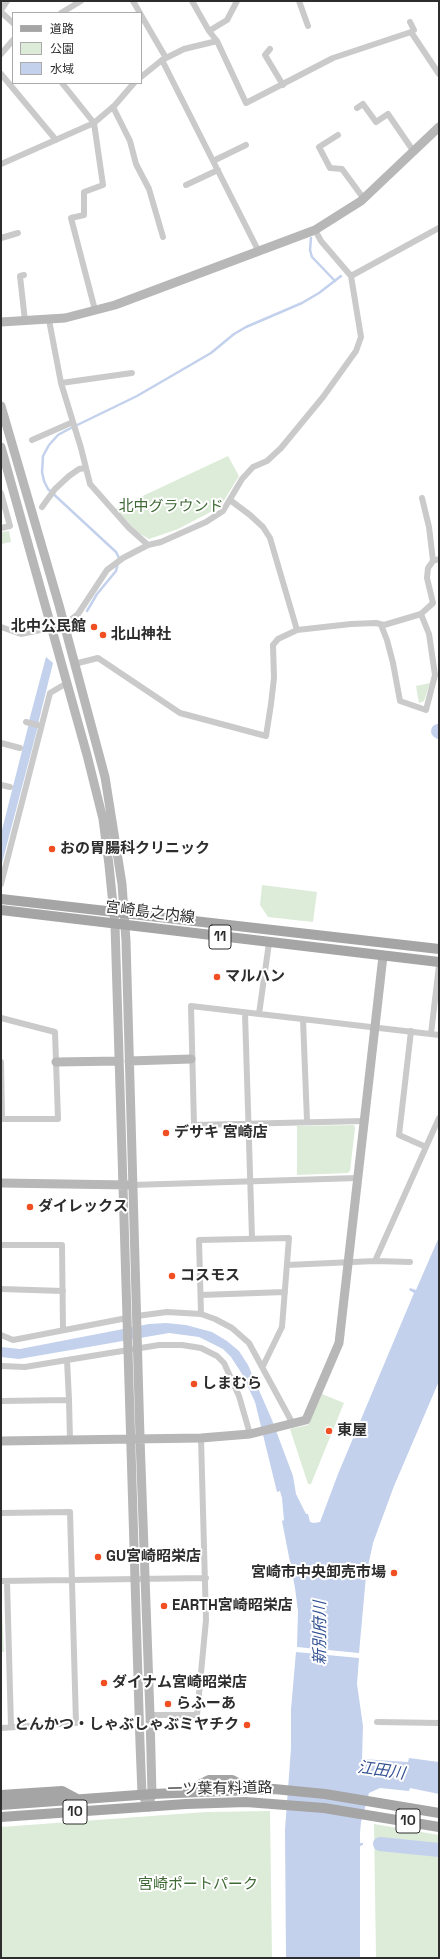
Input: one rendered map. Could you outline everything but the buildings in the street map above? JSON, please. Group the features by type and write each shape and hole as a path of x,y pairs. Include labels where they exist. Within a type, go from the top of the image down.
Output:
{"main road":[{"name":"宮崎島之内線","path":"1,899 439,949"},
{"name":"宮崎島之内線","path":"1,910 439,963"},
{"name":"一ツ葉有料道路","path":"1,1805 147,1794 274,1789 376,1802 439,1813"},
{"path":"1,1795 62,1791 77,1799"},
{"name":"一ツ葉有料道路","path":"1,1817 148,1806 273,1802 376,1815 439,1827"}],"street":[{"path":"8,1 1,11 12,22"},
{"path":"63,12 81,1"},
{"path":"133,1 139,12"},
{"path":"192,1 209,31 217,41 246,103 283,86 333,58 411,32 414,30 410,22"},
{"path":"209,31 227,20 237,1"},
{"path":"299,1 308,26"},
{"path":"142,18 164,59 259,252"},
{"path":"411,32 439,74"},
{"path":"1,54 12,41"},
{"path":"142,76 164,59 184,49 217,41"},
{"path":"270,49 265,55 283,86"},
{"path":"1,74 56,140"},
{"path":"63,84 94,123 103,185 84,192 84,215 71,218 95,310"},
{"path":"1,164 94,123 113,107 133,84"},
{"path":"357,108 363,104 376,122 388,114 414,152"},
{"path":"113,107 130,141 136,164 149,189 163,237"},
{"path":"1,322 65,318 95,310 179,282 315,230 364,199 439,127"},
{"path":"338,135 320,148 330,168 342,169 364,199"},
{"path":"213,161 246,145"},
{"path":"186,185 218,170"},
{"path":"351,276 439,228"},
{"path":"1,627 21,634 64,625 78,614 107,570 123,558 148,545 161,542 206,522 223,511 235,489 253,467 267,461 298,428 356,351 361,337 351,276 321,240 315,230"},
{"path":"1,238 18,233"},
{"path":"24,275 20,276 25,321"},
{"path":"49,320 61,383 90,484 129,528 148,545"},
{"path":"61,383 132,373"},
{"path":"1,406 64,625 105,777 122,884 118,913"},
{"path":"32,440 74,425"},
{"path":"1,447 52,628 103,819 120,925 129,1061 140,1438 146,1580 150,1715 147,1794"},
{"path":"42,507 55,489 69,476 79,469 85,468"},
{"path":"1,493 10,526 1,528"},
{"path":"74,664 98,658 180,713 266,736 272,704 274,678 273,645 278,639 297,630 357,624 376,623 381,625 421,614 433,602 427,578 428,568 436,560 422,498"},
{"path":"230,500 263,527 270,538 297,630"},
{"path":"381,625 387,640 393,663 400,701 426,710 435,675 429,634 421,614"},
{"path":"1,884 50,693 67,683"},
{"path":"26,722 41,726"},
{"path":"1,743 20,748"},
{"path":"1,785 10,787"},
{"path":"120,925 119,1061 127,1347 135,1580 148,1806"},
{"path":"260,1014 269,943"},
{"path":"1,1441 201,1438 250,1434 306,1420 339,1343 383,956"},
{"path":"430,1034 439,963"},
{"path":"364,1121 307,1121 194,1125 191,1059 191,1006 439,1035"},
{"path":"245,1012 252,1238"},
{"path":"1,1018 55,1032 58,1119 2,1119 1,1062"},
{"path":"303,1019 307,1121"},
{"path":"411,1032 399,1135 426,1147"},
{"path":"129,1061 191,1059"},
{"path":"56,1062 119,1061"},
{"path":"375,1262 439,1118"},
{"path":"1,1183 132,1185 358,1178"},
{"path":"201,1314 199,1240 290,1238 282,1327 262,1366"},
{"path":"1,1245 62,1245 63,1330"},
{"path":"287,1265 348,1262 410,1262"},
{"path":"1,1289 63,1291"},
{"path":"201,1295 284,1292"},
{"path":"137,1318 167,1312 201,1314 215,1319 232,1328 249,1343 293,1424"},
{"path":"1,1335 13,1340 63,1330 127,1320"},
{"path":"1,1366 25,1367 138,1346 182,1344 201,1348 217,1356 224,1362 233,1381 250,1434"},
{"path":"67,1360 70,1440"},
{"path":"1,1401 69,1400"},
{"path":"150,1715 197,1715 206,1620 201,1438"},
{"path":"1,1513 70,1512 76,1723 1,1728"},
{"path":"12,1727 4,1581 206,1578"},
{"path":"377,1722 439,1723"}],"green space":[{"name":"北中グラウンド","path":"228,456 239,476 220,507 178,529 149,539 137,532 115,509"},
{"path":"9,531 11,542 1,544 1,532"},
{"path":"430,683 424,701 419,703 416,686"},
{"path":"262,885 317,892 313,922 268,917 260,905"},
{"path":"354,1125 355,1128 350,1171 348,1173 297,1175 297,1126"},
{"path":"322,1394 344,1403 311,1484 308,1484 290,1429 308,1425"},
{"path":"1,1589 4,1652 1,1652"},
{"name":"宮崎ポートパーク","path":"270,1811 272,1958 1,1958 1,1827 206,1812"},
{"path":"374,1824 439,1835 439,1958 376,1958"}],"water":[{"path":"46,657 53,663 38,724 29,721"},
{"path":"29,723 38,726 1,867 1,834"},
{"path":"439,1237 439,1381 394,1486 373,1543 366,1576 359,1653 297,1647 298,1611 282,1521 284,1520 282,1498 280,1491 277,1492 255,1402 242,1374 231,1357 223,1349 199,1337 169,1333 19,1359 1,1357 1,1347 20,1349 149,1324 166,1323 186,1325 212,1332 227,1341 239,1351 248,1365 272,1420 293,1476 296,1494 306,1514 308,1514 310,1522 320,1522 338,1474 414,1293 409,1290 410,1288 416,1290"},
{"name":"江田川","path":"296,1652 359,1658 357,1684 363,1726 362,1759 408,1762 409,1758 439,1762 439,1794 410,1788 409,1791 380,1788 369,1793 361,1822 360,1833 360,1843 363,1843 363,1845 360,1846 360,1958 286,1958 285,1830 291,1748 291,1709"}],"waterway":[{"path":"311,238 310,250 312,257 335,281"},
{"path":"87,611 97,594 116,571 119,558 116,552 48,489 42,472 43,456 49,445 58,435 137,396 211,353 234,334 246,327 302,303 319,293 341,276"},
{"name":"新別府川","path":"320,1630 321,1674"},
{"path":"380,1844 439,1850"}],"place":[{"name":"北中公民館","path":"94,627"},
{"name":"北山神社","path":"103,635"},
{"name":"おの胃腸科クリニック","path":"52,849"},
{"name":"マルハン","path":"217,977"},
{"name":"デサキ 宮崎店","path":"166,1133"},
{"name":"ダイレックス","path":"30,1207"},
{"name":"コスモス","path":"172,1276"},
{"name":"しまむら","path":"194,1384"},
{"name":"東屋","path":"329,1431"},
{"name":"GU宮崎昭栄店","path":"98,1557"},
{"name":"宮崎市中央卸売市場","path":"394,1573"},
{"name":"EARTH宮崎昭栄店","path":"164,1606"},
{"name":"ダイナム宮崎昭栄店","path":"104,1683"},
{"name":"らふーあ","path":"168,1704"},
{"name":"とんかつ・しゃぶしゃぶミヤチク","path":"247,1725"}]}
